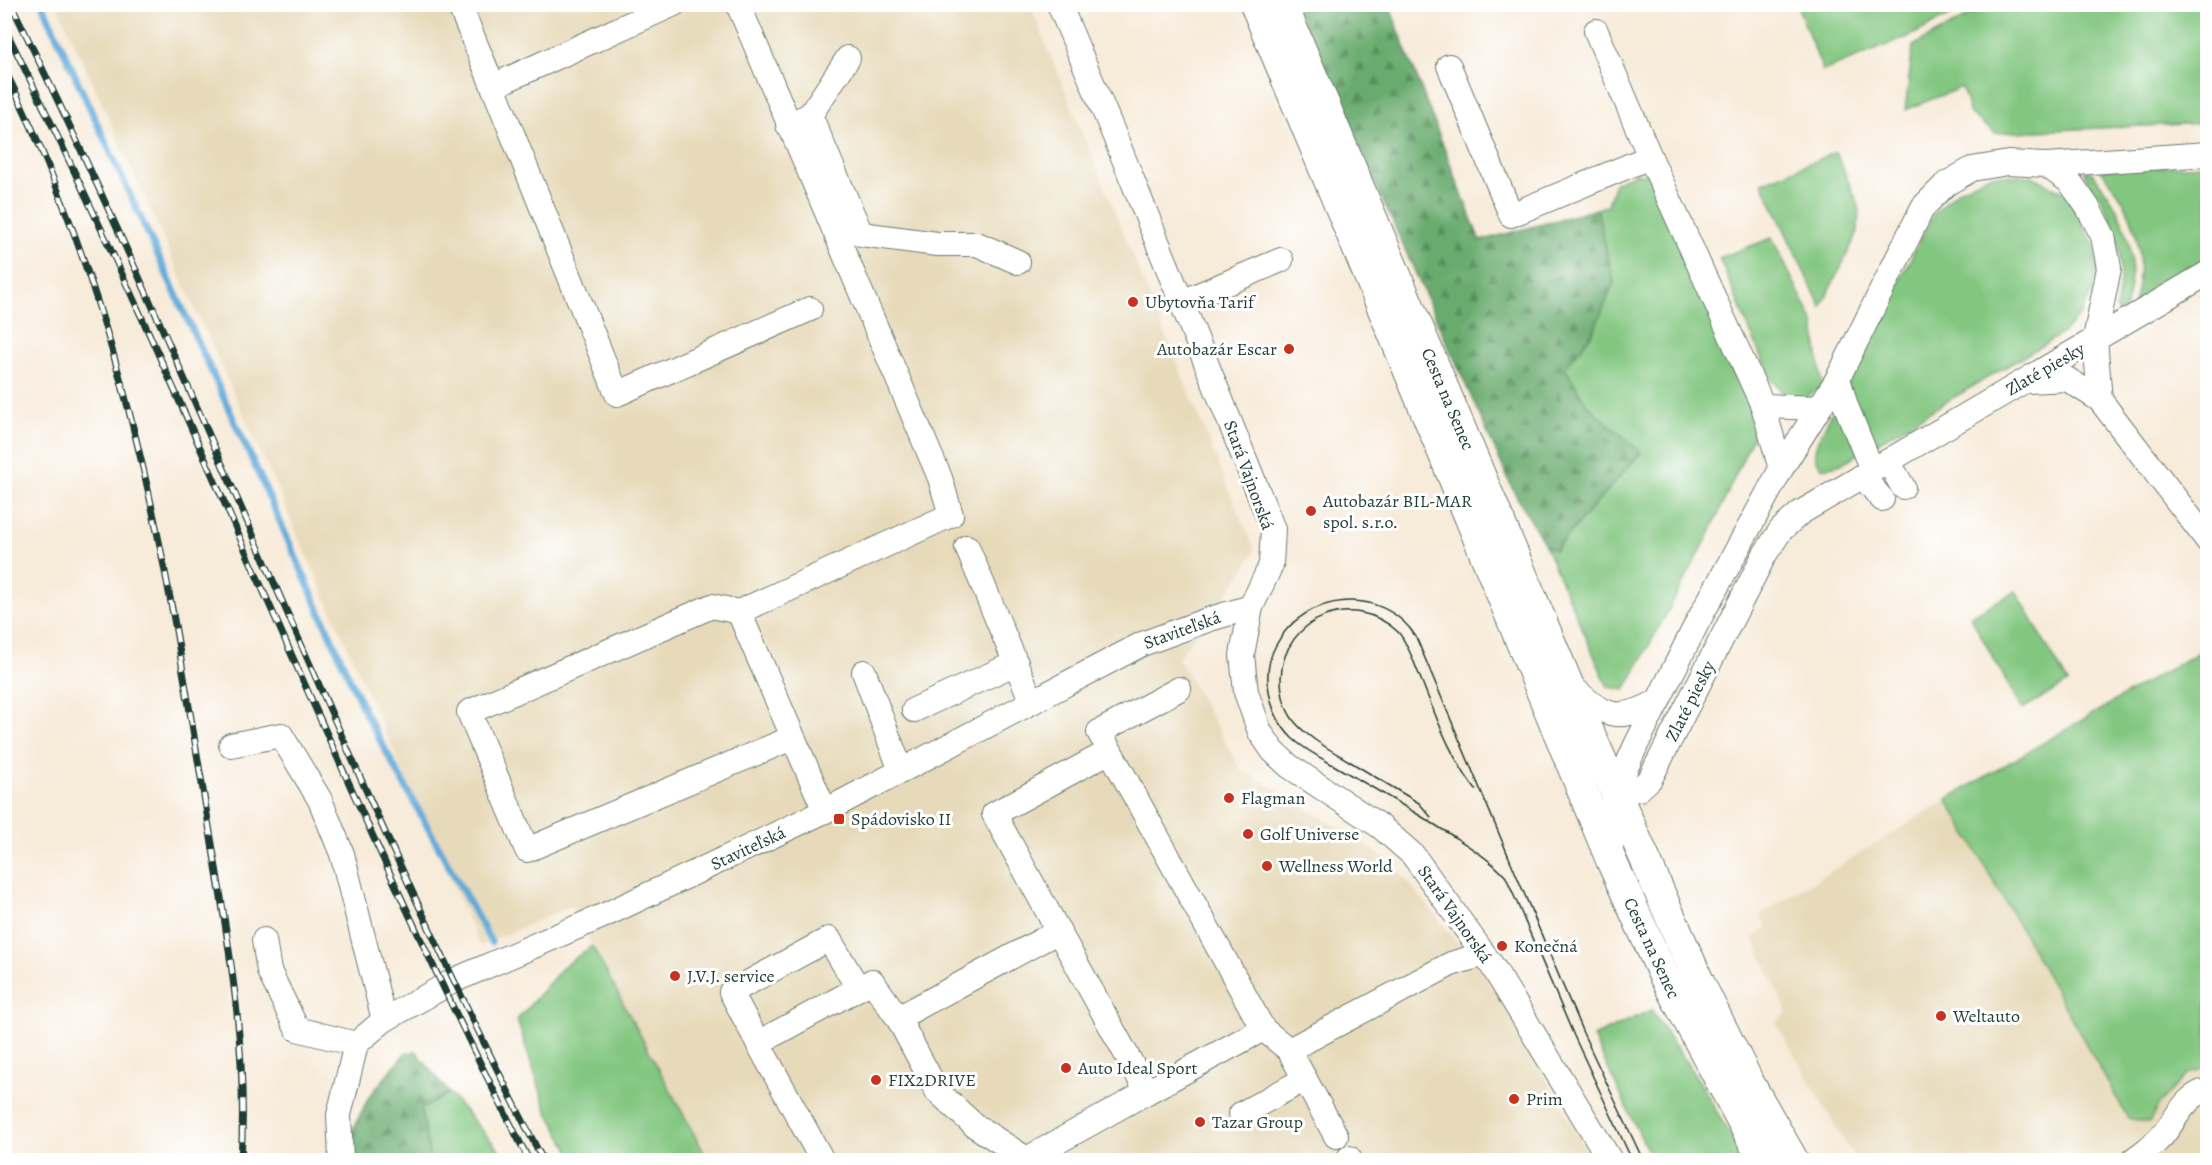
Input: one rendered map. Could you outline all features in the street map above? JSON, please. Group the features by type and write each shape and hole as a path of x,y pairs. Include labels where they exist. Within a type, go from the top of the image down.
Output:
{"main road":[{"name":"Cesta na Senec","path":"1255,4 1435,432 1611,860 1663,974 1763,1161"},
{"name":"Cesta na Senec","path":"1282,4 1568,684 1700,984 1748,1081 1793,1161"}],"street":[{"path":"459,4 617,394 810,309"},
{"path":"493,86 674,4"},
{"path":"738,4 861,234 937,244 977,243 1018,262"},
{"name":"Stará Vajnorská","path":"1059,4 1273,529 1270,565 1251,607 1242,655 1243,678 1252,714 1260,732 1273,751 1289,766 1381,827 1413,855 1484,954 1551,1059 1610,1161"},
{"path":"1596,31 1650,157 1763,406 1781,469"},
{"path":"799,120 848,58"},
{"path":"1449,66 1510,215 1650,157"},
{"path":"792,738 527,850 469,712 712,606 739,612 951,515 940,478 799,120"},
{"path":"2046,165 2208,154"},
{"name":"Zlaté piesky","path":"1611,860 1611,820 1616,793 1658,701 1697,623 1781,469 1838,378 1898,262 1923,207 1946,184 1972,169 2008,163 2046,165 2070,182 2087,206 2103,236 2109,268 2096,339 1800,513 1781,530 1765,554 1650,779 1639,789 1616,793"},
{"path":"1182,302 1281,260"},
{"path":"2100,400 2096,339 2208,273"},
{"path":"1838,378 1846,406 1874,469 1882,499"},
{"path":"2023,382 2067,379 2100,400 2208,541"},
{"path":"1763,406 1819,408"},
{"path":"1874,469 1903,487"},
{"path":"1756,514 1781,530"},
{"path":"967,547 1032,702"},
{"name":"Staviteľská","path":"356,1044 384,1020 455,980 605,915 825,811 1142,644 1210,619 1251,607"},
{"path":"739,612 825,811"},
{"path":"914,710 1016,663"},
{"path":"864,672 901,771"},
{"name":"Zlaté piesky","path":"1568,684 1594,706 1613,713 1635,713 1658,701"},
{"path":"1179,689 1099,732 1263,1029 1289,1050 1336,1136"},
{"name":"Cesta na Senec","path":"1556,729 1597,777 1616,793"},
{"path":"231,745 281,735 320,800 342,854 384,1020"},
{"path":"1110,751 994,814 1146,1092"},
{"path":"898,1018 1059,931"},
{"path":"822,1161 731,992 829,939 858,988"},
{"path":"264,940 269,971 297,1029 356,1044 339,1115 341,1161"},
{"path":"1289,1050 1451,964 1484,954"},
{"path":"758,1043 872,981 898,1018 937,1091 974,1125 1027,1160 1263,1029"},
{"path":"1241,1114 1305,1079"},
{"path":"2133,1161 2162,1137 2184,1106 2201,1091 2208,1090"}],"shaded area":[{"path":"57,5 1030,5 1255,550 1245,569 1178,658 1240,768 1362,842 1392,863 1495,987 1592,1160 706,1160 571,906 480,946 279,493"},
{"path":"2207,647 2207,1160 1855,1160 1776,1023 1787,1012 1753,938 1767,928 1760,915 1947,799"}],"green space":[{"path":"1991,4 2207,5 2207,123 1995,133 1970,114 1962,87 1905,110 1913,46"},
{"path":"1295,5 1389,5 1480,241 1597,209 1614,283 1592,334 1565,368 1587,405 1641,452 1555,550 1545,545 1514,492"},
{"path":"1797,5 1970,5 1910,36 1823,71"},
{"path":"1836,152 1859,206 1858,232 1821,307 1762,183"},
{"path":"2207,165 2207,263 2133,306 2140,269 2136,233 2122,200 2100,169"},
{"path":"2085,171 2091,172 2114,203 2127,236 2131,271 2125,310 2119,313 2116,309 2120,280 2117,239 2108,212 2087,179"},
{"path":"1636,173 1650,175 1757,427 1708,537 1625,690 1608,687 1545,545 1555,550 1641,453 1587,405 1564,368 1592,334 1614,283 1597,209 1608,205 1615,182"},
{"path":"1990,175 2032,176 2063,192 2071,200 2096,249 2097,271 2092,293 2081,314 2055,338 1839,465 1823,468 1815,454 1819,438 1933,215 1958,190"},
{"path":"1772,238 1814,323 1822,386 1804,399 1789,399 1771,380 1719,258"},
{"path":"2016,591 2068,683 2022,709 1970,616"},
{"path":"2207,647 2207,1068 2187,1074 2159,1104 2149,1123 2128,1118 1947,799"},
{"path":"592,946 708,1160 575,1160 547,1111 517,1020 564,966"},
{"path":"1651,1010 1703,1087 1744,1160 1652,1160 1593,1037"},
{"path":"416,1051 449,1093 421,1109 430,1160 352,1160 350,1135 369,1097 405,1053"},
{"path":"449,1093 506,1160 430,1160 421,1109"}],"waterway":[{"path":"42,4 256,468 365,713 491,942"}],"tram line":[{"path":"1632,1160 1574,1036 1506,877 1471,848 1303,747 1284,729 1269,694 1271,656 1289,627 1305,614 1324,605 1344,601 1365,602 1384,608 1402,620 1416,637 1583,1033 1643,1160"},
{"path":"1431,817 1419,803 1312,738 1294,721 1285,706 1281,678 1285,657 1294,639 1324,616 1343,612 1362,613 1381,619 1398,632 1410,653 1451,750 1476,790"}],"railway":[{"path":"11,4 146,292 404,874 543,1160"},
{"path":"4,27 138,309 393,879 459,1020 529,1160"},
{"path":"4,68 47,164 85,264 116,365 152,508 183,669 233,975 241,1067 241,1160"}],"place":[{"name":"Ubytovňa Tarif","path":"1133,302"},
{"name":"Autobazár Escar","path":"1289,349"},
{"name":"Autobazár BIL-MAR spol. s.r.o.","path":"1311,511"},
{"name":"Flagman","path":"1229,798"},
{"name":"Spádovisko II","path":"839,819"},
{"name":"Golf Universe","path":"1248,834"},
{"name":"Wellness World","path":"1267,866"},
{"name":"Konečná","path":"1502,946"},
{"name":"J.V.J. service","path":"675,976"},
{"name":"Weltauto","path":"1941,1016"},
{"name":"Auto Ideal Sport","path":"1066,1068"},
{"name":"FIX2DRIVE","path":"876,1080"},
{"name":"Prim","path":"1514,1099"},
{"name":"Tazar Group","path":"1200,1122"}]}
